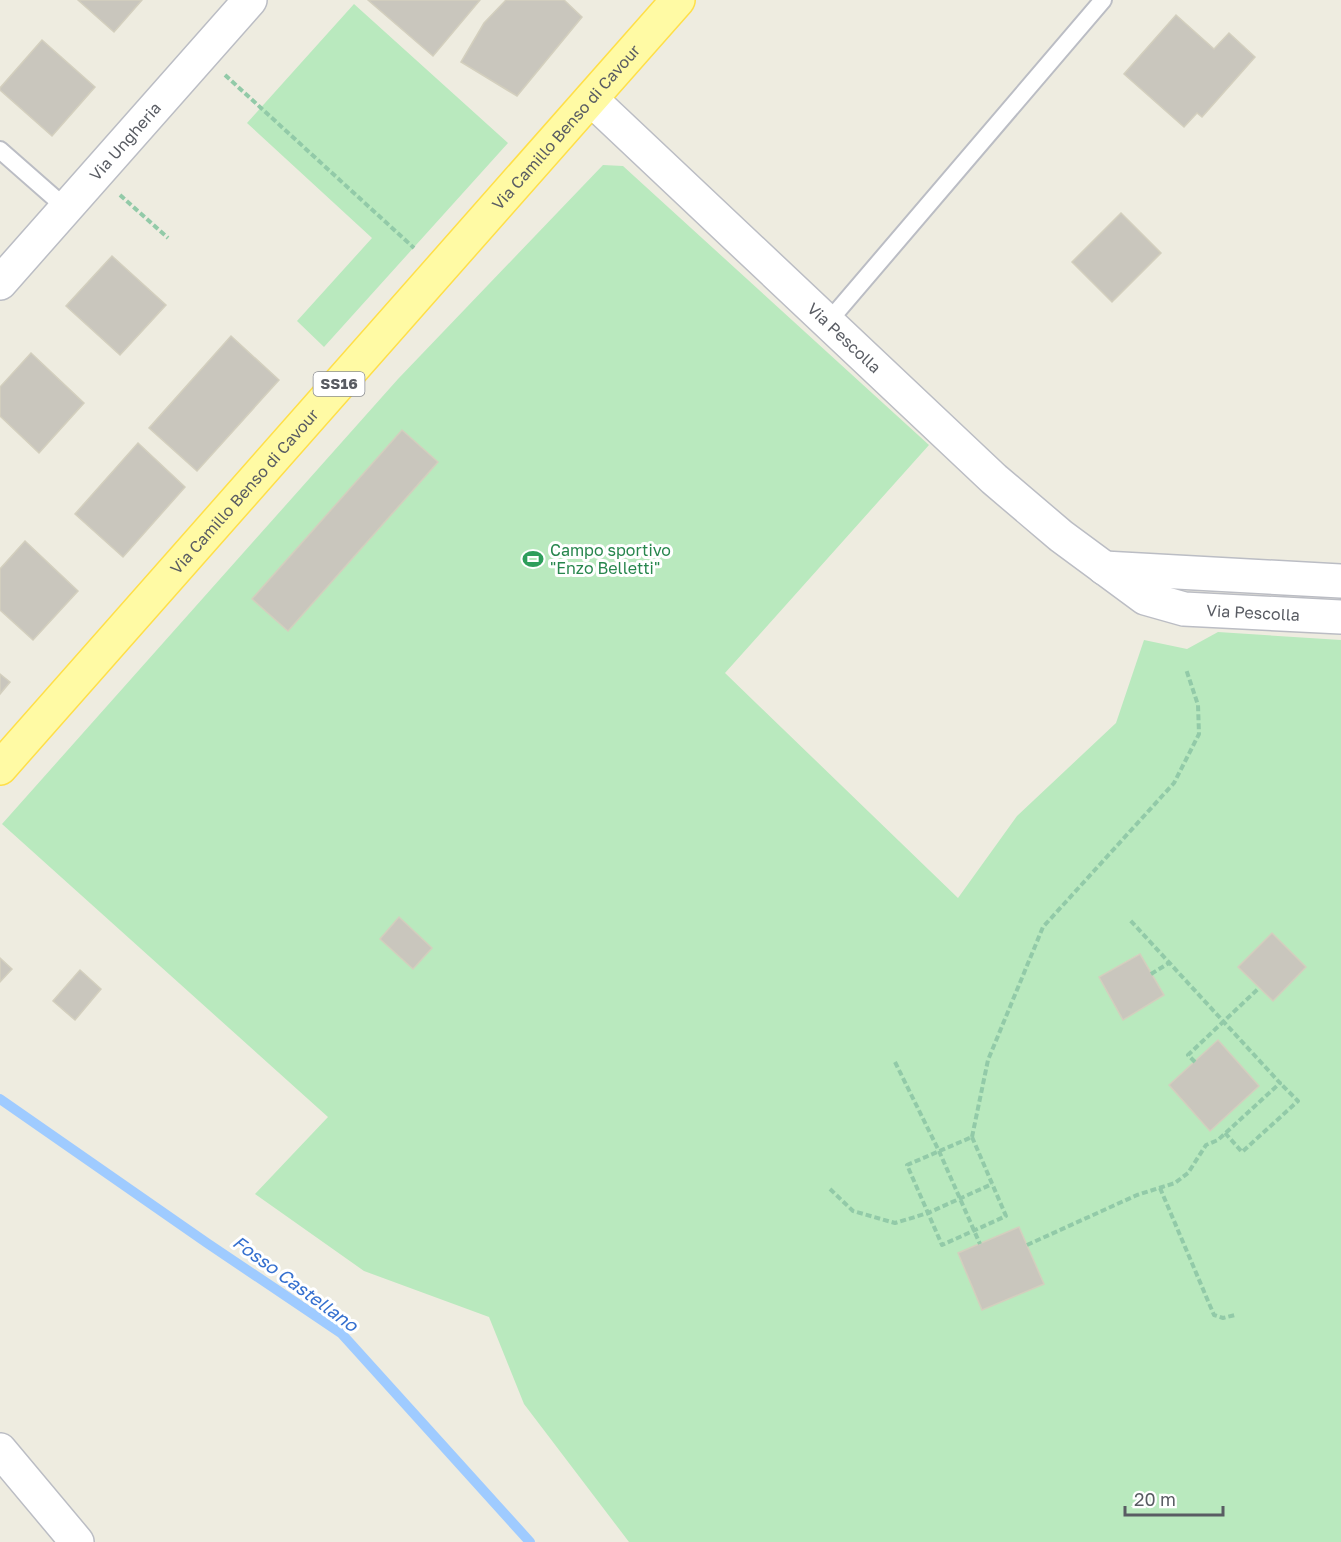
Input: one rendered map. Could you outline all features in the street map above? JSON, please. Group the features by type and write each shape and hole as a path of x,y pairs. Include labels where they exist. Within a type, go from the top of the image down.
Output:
{"main road":[{"name":"Via Camillo Benso di Cavour","path":"0,768 678,0"}],"street":[{"name":"Via Ungheria","path":"0,283 250,0"},
{"name":"Via Pescolla","path":"591,99 994,479 1061,536 1145,598 1184,609 1341,617"},
{"path":"1104,568 1341,581"},
{"path":"0,1450 77,1542"}],"lane":[{"path":"828,322 1102,0"},
{"path":"0,150 66,208"}],"path":[{"path":"202,54 439,271"},
{"path":"96,174 168,238"},
{"path":"972,1137 907,1165 942,1245 1006,1216 972,1137 988,1060 1043,927 1174,783 1199,734 1198,705 1186,669"},
{"path":"1130,920 1298,1101 1242,1152 1225,1133"},
{"path":"1152,974 1169,963"},
{"path":"1194,1062 1188,1055 1259,988"},
{"path":"895,1062 939,1151 980,1244"},
{"path":"1027,1245 1137,1195 1175,1183 1188,1173 1206,1145 1218,1140 1280,1083"},
{"path":"830,1189 853,1211 895,1223 928,1213 992,1184"},
{"path":"1160,1188 1214,1315 1223,1318 1235,1315"}],"green space":[{"path":"354,4 508,143 324,347 297,321 372,238 247,123"},
{"path":"603,165 623,166 929,445 725,673 958,898 1017,816 1116,723 1144,640 1187,649 1218,632 1341,640 1341,1542 629,1542 524,1404 489,1317 364,1271 255,1194 328,1117 2,824 398,379","holes":["1139,954 1164,995 1123,1019 1099,977","1218,1040 1259,1086 1210,1131 1169,1085","1019,1227 1043,1284 982,1310 958,1253"]}],"building":[{"path":"78,0 142,0 114,32"},
{"path":"368,0 480,0 433,56"},
{"path":"506,0 564,0 582,17 517,96 461,62 484,23"},
{"path":"1176,15 1214,49 1229,33 1255,57 1202,117 1197,113 1184,127 1124,74"},
{"path":"42,40 95,87 52,136 0,90"},
{"path":"1121,213 1161,253 1112,302 1072,262"},
{"path":"112,256 166,305 120,355 66,306"},
{"path":"231,336 279,380 197,471 149,428"},
{"path":"31,353 84,403 39,453 0,416 0,387"},
{"path":"402,430 438,462 288,631 252,599"},
{"path":"138,443 185,487 123,557 75,514"},
{"path":"25,541 78,591 33,640 0,610 0,569"},
{"path":"0,674 10,682 0,694"},
{"path":"399,917 432,948 413,969 380,939"},
{"path":"1272,933 1306,967 1273,1001 1238,967"},
{"path":"1140,954 1164,995 1123,1020 1099,977"},
{"path":"0,958 12,969 0,982"},
{"path":"80,970 101,989 75,1020 53,1001"},
{"path":"1218,1040 1259,1086 1210,1131 1169,1085"},
{"path":"1019,1227 1044,1284 982,1310 958,1253"}],"waterway":[{"name":"Fosso Castellano","path":"0,1099 341,1333 530,1542"}],"place":[{"name":"Campo sportivo \"Enzo Belletti\"","path":"533,559"}]}
